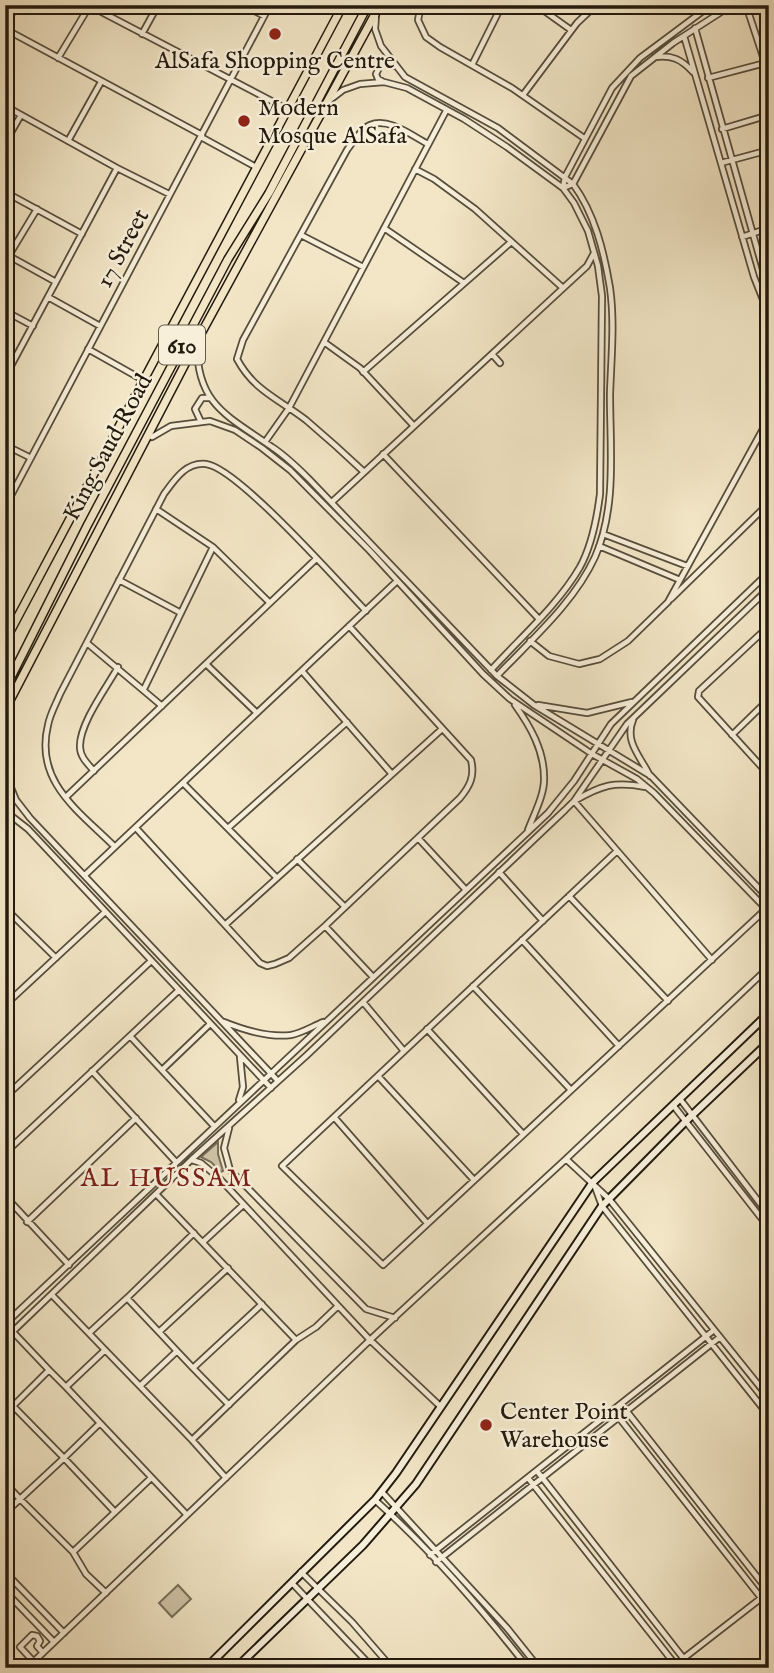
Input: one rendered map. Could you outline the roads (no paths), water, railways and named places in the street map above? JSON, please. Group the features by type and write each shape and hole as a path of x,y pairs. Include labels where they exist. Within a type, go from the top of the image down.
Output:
{"main road":[{"name":"King Saud Road","path":"5,640 9,625 343,5"},
{"name":"King Saud Road","path":"5,690 93,513 228,259 269,193 369,5"},
{"path":"5,710 197,341 378,9"},
{"path":"206,1668 376,1500 593,1182 769,1013"},
{"path":"236,1668 363,1545 416,1484 603,1206 692,1114 769,1042"}],"street":[{"path":"17,5 5,27 256,167"},
{"path":"58,58 90,5 287,109"},
{"path":"142,34 158,5"},
{"path":"244,5 264,16"},
{"name":"17 Street","path":"5,507 270,5"},
{"path":"421,5 418,20 426,37 523,96 584,138"},
{"path":"472,65 502,5"},
{"path":"536,5 571,30"},
{"path":"523,96 571,30 596,5"},
{"path":"702,12 706,5"},
{"path":"563,188 565,177 584,138 612,88 640,58 711,5"},
{"path":"720,14 732,5"},
{"path":"563,188 573,184 631,76 695,28 741,5"},
{"path":"746,5 769,75"},
{"path":"378,9 375,29 381,46 405,77 498,128 573,184 596,229 610,290 611,469 608,512 603,534 584,579 497,676"},
{"path":"695,28 769,291"},
{"path":"684,36 745,247 769,315"},
{"path":"654,58 667,56 681,60 695,75"},
{"path":"396,67 387,63 381,64 377,69 378,79 407,88 464,119 563,188 588,230 595,252 602,296 600,481 597,517 581,565 567,586 491,670"},
{"path":"708,78 765,64"},
{"path":"68,141 101,82"},
{"path":"330,101 351,87 384,82"},
{"path":"5,106 169,194"},
{"path":"265,442 289,408 446,111"},
{"path":"5,143 21,115"},
{"path":"722,129 769,115"},
{"path":"364,472 327,438 289,408 259,389 243,371 237,359 243,340 347,150 369,125 395,126 428,144"},
{"path":"720,163 769,150"},
{"path":"5,377 117,168"},
{"path":"415,169 434,179 475,209 563,288"},
{"path":"5,192 82,234"},
{"path":"37,209 7,259 56,282"},
{"path":"384,228 464,283"},
{"path":"742,237 769,229"},
{"path":"301,235 363,267"},
{"path":"363,372 510,243"},
{"path":"745,247 760,260"},
{"path":"332,502 587,266 595,252"},
{"path":"48,297 100,326"},
{"path":"5,311 33,326"},
{"path":"197,341 200,378 209,398 222,411 286,457 497,676 534,705 651,776"},
{"path":"324,342 363,372 414,426"},
{"path":"88,349 143,380"},
{"path":"492,354 500,363"},
{"path":"201,422 195,414 197,404 202,398 209,398"},
{"path":"668,602 769,418"},
{"path":"152,437 171,426 210,422 235,430 290,470 457,648 510,699 537,741 545,778 527,832"},
{"path":"763,430 769,440"},
{"path":"5,445 30,458"},
{"path":"383,454 538,618"},
{"path":"115,847 57,789 48,771 44,748 48,723 156,509 177,476 191,466 208,464 225,472 249,490 366,611"},
{"path":"530,641 549,656 563,661 579,664 600,659 628,641 769,503"},
{"path":"156,509 213,547 270,603"},
{"path":"603,534 687,566"},
{"path":"599,546 681,578 692,579"},
{"path":"144,689 213,547"},
{"path":"65,797 316,559"},
{"path":"5,1324 561,799 611,724 769,572"},
{"path":"119,580 181,613"},
{"path":"85,875 397,581"},
{"path":"574,802 607,751 634,717 769,589"},
{"path":"136,828 260,963 267,966 289,957 325,926 460,799 472,778 474,770 471,760 349,626"},
{"path":"769,626 699,691 698,697 769,775"},
{"path":"87,643 162,706"},
{"path":"206,664 257,713"},
{"path":"94,771 83,758 80,747 82,734 118,667"},
{"path":"302,671 391,773"},
{"path":"510,699 647,787 767,911 383,1265 282,1166 617,851"},
{"path":"732,736 769,699"},
{"path":"534,705 587,713 636,700"},
{"path":"634,717 630,730 632,745 651,776 769,899"},
{"path":"228,828 347,722"},
{"path":"225,925 442,729"},
{"path":"5,773 13,794 30,818 278,1081"},
{"path":"5,1339 191,1160 574,802 593,790 621,782 647,787"},
{"path":"183,783 277,878"},
{"path":"5,790 13,794"},
{"path":"574,802 712,960"},
{"path":"5,811 28,829 271,1088"},
{"path":"418,838 466,890"},
{"path":"297,859 344,906"},
{"path":"499,873 542,921"},
{"path":"569,896 668,1000"},
{"path":"5,908 56,958"},
{"path":"6,1004 106,912"},
{"path":"325,926 373,977"},
{"path":"522,940 619,1046"},
{"path":"5,1097 151,961"},
{"path":"27,1668 370,1340 769,967"},
{"path":"473,986 570,1090"},
{"path":"5,1153 179,990"},
{"path":"363,1002 404,1051"},
{"path":"220,1021 238,1028 275,1035 292,1034 327,1020"},
{"path":"162,1070 210,1024"},
{"path":"427,1029 523,1134"},
{"path":"130,1035 215,1126"},
{"path":"239,1103 243,1087 240,1056"},
{"path":"92,1071 176,1162"},
{"path":"378,1076 474,1180"},
{"path":"680,1098 769,1215"},
{"path":"673,1105 769,1228"},
{"path":"334,1117 427,1223"},
{"path":"27,1222 136,1118"},
{"path":"231,1124 224,1147 230,1170 366,1309 395,1318"},
{"path":"566,1159 609,1199 769,1398"},
{"path":"191,1160 209,1169 370,1340 441,1407"},
{"path":"593,1182 603,1206 769,1416"},
{"path":"157,1195 296,1340"},
{"path":"5,1196 69,1265"},
{"path":"203,1242 243,1205"},
{"path":"89,1333 194,1233"},
{"path":"159,1332 228,1268"},
{"path":"52,1295 226,1478"},
{"path":"127,1298 229,1405"},
{"path":"193,1368 262,1304"},
{"path":"191,1440 296,1340 316,1327 338,1306"},
{"path":"430,1555 714,1330"},
{"path":"13,1332 187,1515"},
{"path":"436,1562 720,1337"},
{"path":"66,1387 105,1350"},
{"path":"140,1386 177,1351"},
{"path":"5,1413 49,1370"},
{"path":"621,1404 769,1592 683,1658"},
{"path":"13,1406 115,1512"},
{"path":"613,1410 769,1608"},
{"path":"5,1513 100,1423"},
{"path":"537,1471 689,1667"},
{"path":"73,1552 151,1478"},
{"path":"527,1478 678,1668"},
{"path":"5,1483 73,1552 86,1574 106,1593"},
{"path":"382,1492 507,1628 539,1668"},
{"path":"376,1500 430,1555 528,1668"},
{"path":"5,1572 64,1633"},
{"path":"301,1572 352,1622 392,1668"},
{"path":"291,1583 373,1668"},
{"path":"5,1591 54,1642"},
{"path":"44,1632 54,1623"},
{"path":"28,1656 40,1641 37,1636 32,1635 20,1647 28,1656 34,1662"},
{"path":"37,1646 43,1653"}],"place":[{"name":"AlSafa Shopping Centre","path":"275,34"},
{"name":"Modern Mosque AlSafa","path":"244,121"},
{"name":"Center Point Warehouse","path":"486,1425"}],"district":[{"name":"AL HUSSAM","path":"167,1177"}]}
